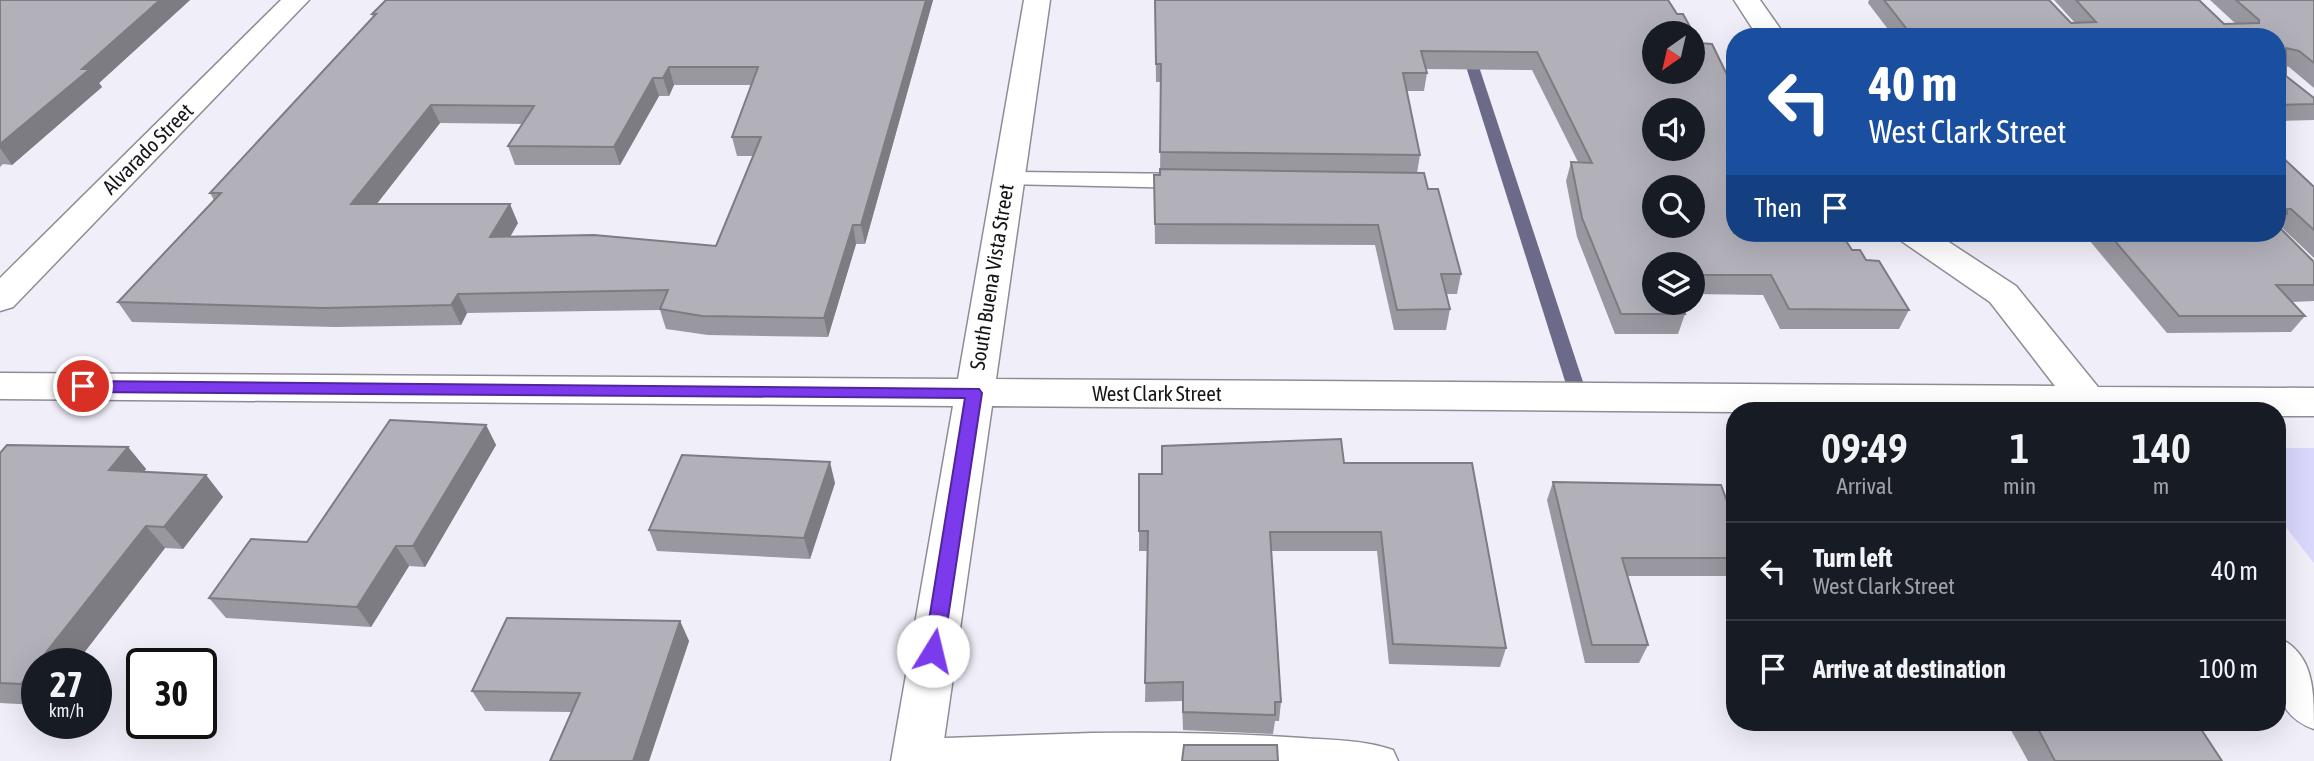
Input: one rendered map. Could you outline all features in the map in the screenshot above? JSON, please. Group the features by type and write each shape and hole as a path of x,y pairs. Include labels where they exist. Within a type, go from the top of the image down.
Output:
{"street":[{"name":"Alvarado Street","path":"0,299 296,0"},
{"name":"South Buena Vista Street","path":"917,758 1037,0"},
{"path":"1747,0 1766,28"},
{"path":"1925,242 2003,294 2089,402"},
{"name":"West Clark Street","path":"0,386 974,393 1726,402"},
{"name":"West Clark Street","path":"2286,403 2314,402"},
{"path":"2286,669 2314,708"}],"lane":[{"path":"1008,179 1215,181"},
{"path":"917,758 1060,748 1300,751 1381,761"}],"shaded area":[{"path":"2286,448 2314,448 2314,563 2286,527"}],"building":[{"path":"0,0 160,0 82,69 90,69 0,144"},
{"path":"386,0 926,0 861,225 853,225 824,318 702,316 660,309 668,290 458,294 451,305 324,308 118,302 221,193 210,193 376,14 372,14","holes":["669,67 758,67 732,137 761,137 716,246 594,235 490,237 510,204 351,204 431,105 534,106 508,146 614,147 653,78 663,78"]},
{"path":"1155,0 1668,0 1677,14 1683,14 1687,21 1642,21 1642,84 1705,84 1705,43 1712,44 1726,73 1726,242 1847,242 1852,250 1860,250 1866,260 1879,261 1909,310 1789,309 1771,275 1705,275 1705,252 1642,252 1642,314 1621,314 1582,218 1571,162 1592,163 1537,52 1421,51 1427,73 1403,73 1420,155 1160,152 1161,64 1156,64"},
{"path":"1884,0 2049,0 2071,23 2096,22 2076,0 2199,0 2224,24 2259,23 2259,20 2236,0 2314,0 2314,63 2299,51 2286,48 2286,28 1906,28"},
{"path":"2286,76 2314,98 2314,104 2286,105"},
{"path":"2286,161 2314,187 2314,230 2291,209 2287,209 2287,214"},
{"path":"1160,169 1424,173 1428,189 1438,189 1461,274 1441,274 1450,309 1397,310 1378,225 1155,224 1154,175 1160,175"},
{"path":"2286,234 2314,262 2314,285 2276,285 2305,316 2179,316 2116,242 2286,242"},
{"path":"390,420 486,425 413,546 396,546 357,607 209,598 251,539 307,542"},
{"path":"1341,439 1344,463 1472,463 1506,648 1393,644 1381,532 1270,532 1281,702 1275,702 1275,715 1183,712 1183,682 1145,683 1148,531 1139,531 1139,474 1162,474 1162,446"},
{"path":"7,445 128,447 109,470 206,475 164,527 146,526 49,648 21,648 21,684 0,683 0,453"},
{"path":"682,455 830,462 804,538 649,530"},
{"path":"1553,482 1721,485 1726,498 1726,558 1622,558 1648,645 1592,645"},
{"path":"507,618 680,621 633,761 550,761 580,693 472,691"},
{"path":"2039,731 2202,731 2222,761 2055,761"},
{"path":"1184,745 1277,745 1278,761 1182,761"}],"waterway":[{"path":"1451,0 1579,397"}],"route":[{"path":"83,386 974,393 933,651"}]}
